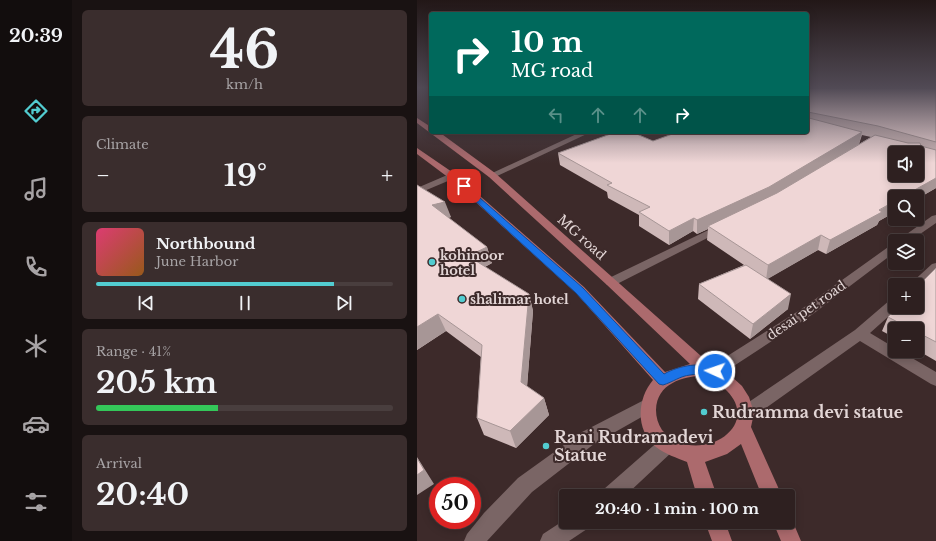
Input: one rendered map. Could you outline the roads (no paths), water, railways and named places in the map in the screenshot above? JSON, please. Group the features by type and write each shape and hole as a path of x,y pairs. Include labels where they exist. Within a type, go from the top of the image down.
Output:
{"main road":[{"path":"417,120 429,129"},
{"name":"MG road","path":"436,134 492,176 710,370"},
{"path":"417,150 452,176 580,290 663,380"},
{"path":"745,420 734,440 720,450 694,455 667,445 655,434 649,419 648,405 653,391 663,380 676,373 710,370 734,386 742,398 745,420 770,489"},
{"path":"694,455 705,489"},
{"path":"718,529 722,541"},
{"path":"786,529 791,541"}],"street":[{"path":"492,176 583,134"},
{"path":"417,191 452,176"},
{"path":"913,234 936,218"},
{"path":"611,282 729,223"},
{"name":"desai pet road","path":"710,370 808,311 888,252"},
{"path":"923,278 936,267"},
{"path":"745,420 860,334 888,309"},
{"path":"860,334 936,380"},
{"path":"474,541 491,520 525,484 588,438 648,405"},
{"path":"619,489 667,445"},
{"path":"550,541 569,529"}],"place":[{"name":"kohinoor hotel","path":"432,262"},
{"name":"shalimar hotel","path":"462,299"},
{"name":"Rudramma devi statue","path":"704,412"},
{"name":"Rani Rudramadevi Statue","path":"546,446"}]}
